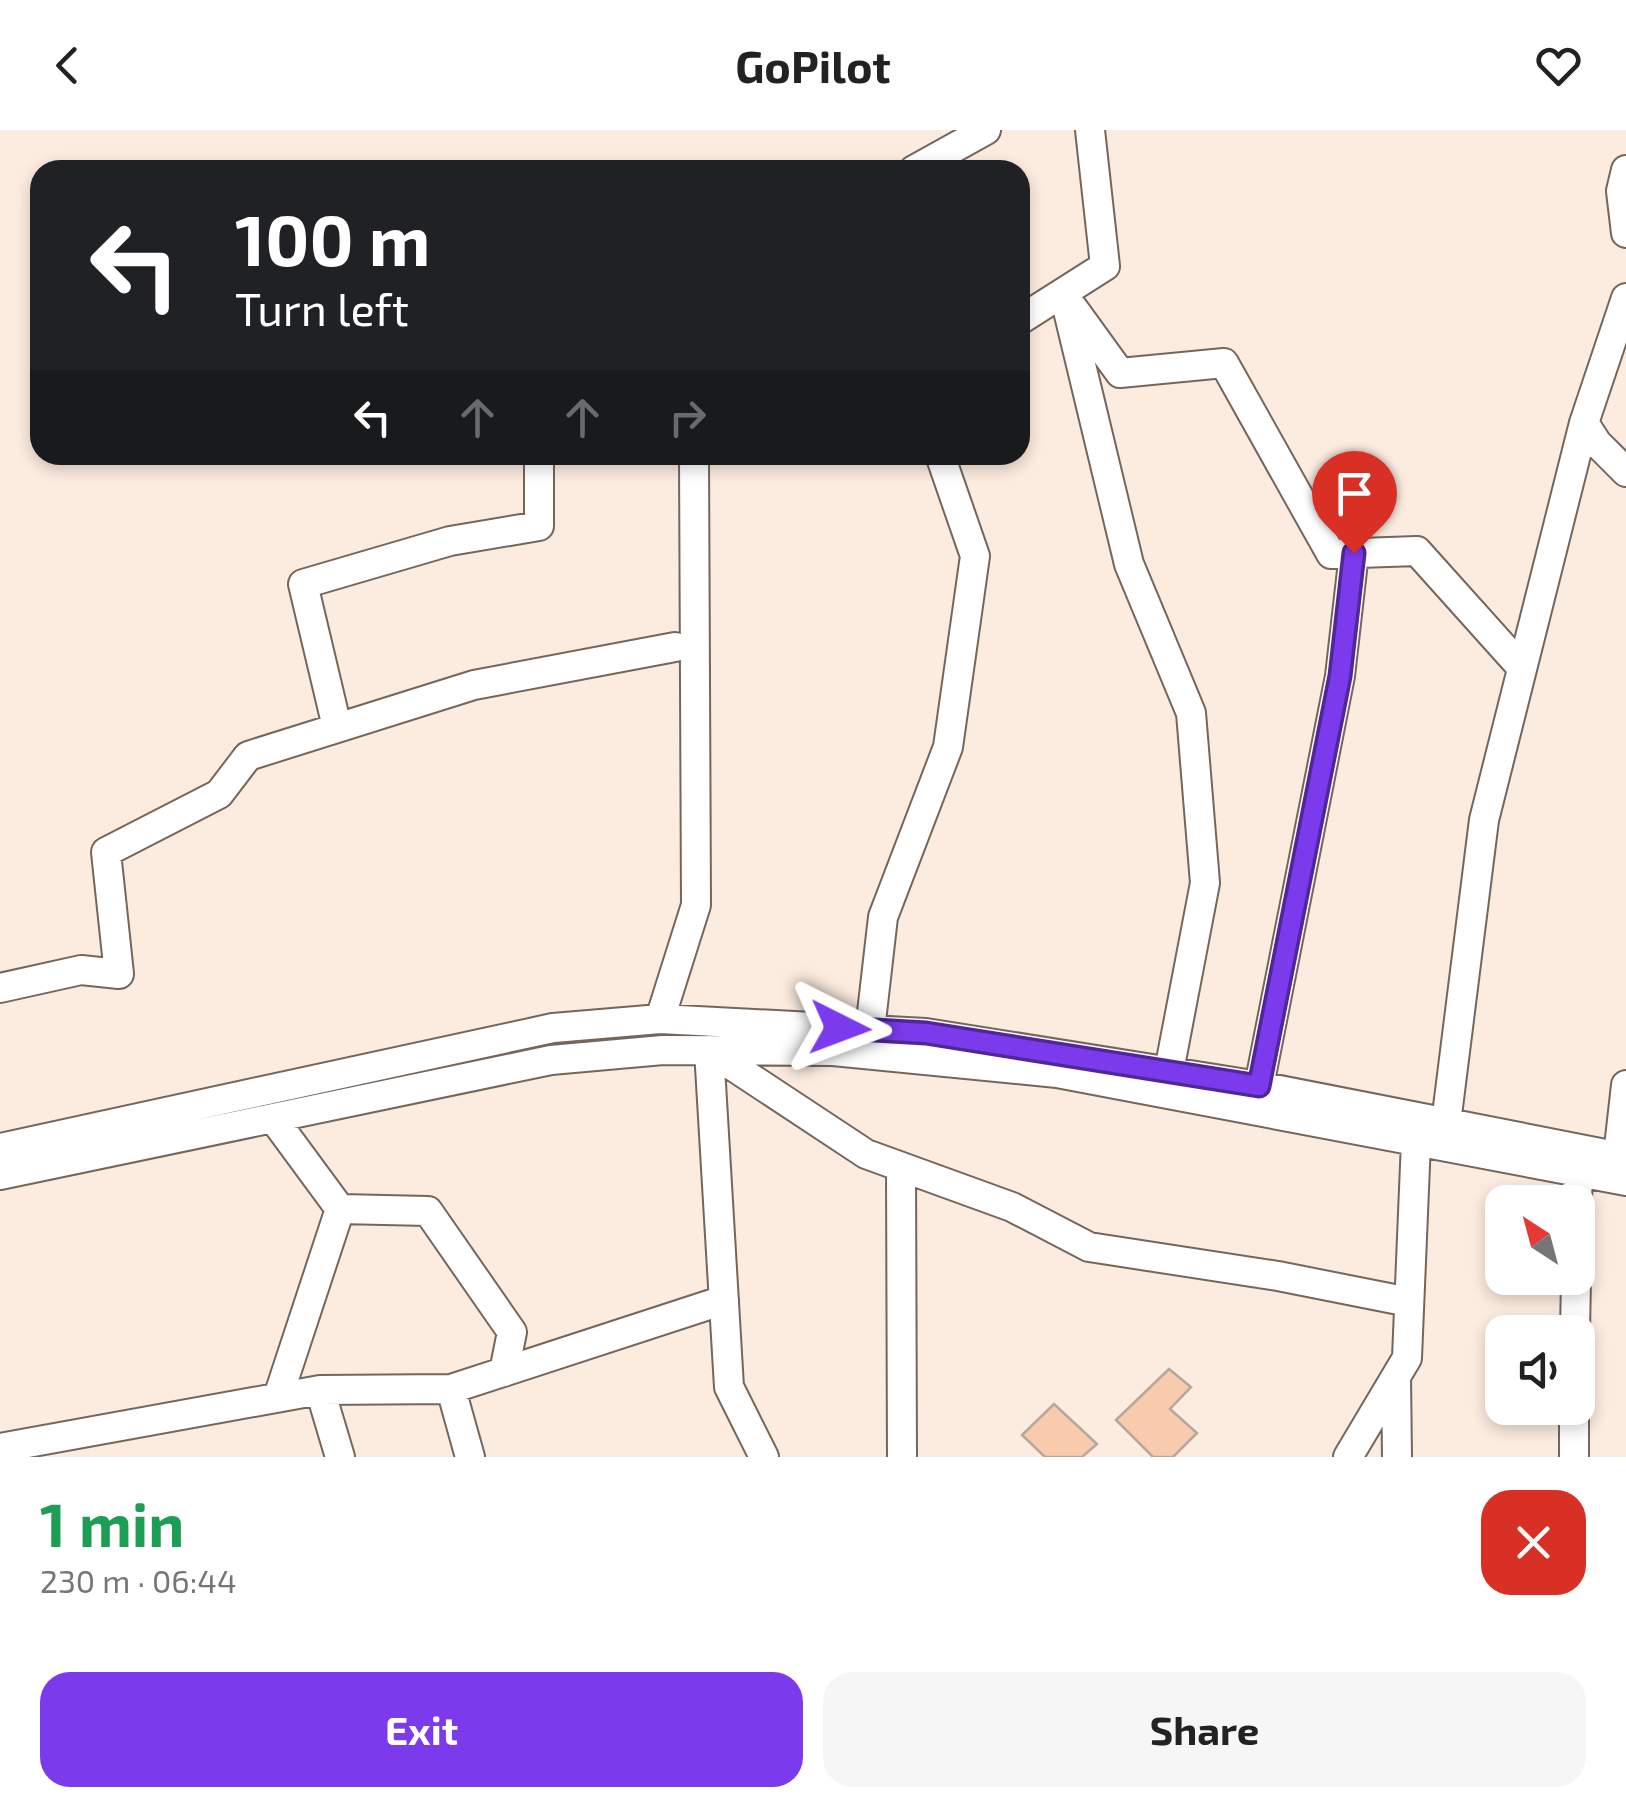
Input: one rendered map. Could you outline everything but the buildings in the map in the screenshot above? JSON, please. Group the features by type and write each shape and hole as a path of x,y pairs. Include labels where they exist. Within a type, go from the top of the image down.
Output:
{"street":[{"path":"932,160 986,130"},
{"path":"1030,314 1105,266 1090,130"},
{"path":"1626,170 1622,191 1626,233"},
{"path":"1064,294 1120,374 1224,363 1331,554 1416,551 1522,668"},
{"path":"1064,294 1130,564 1191,713 1205,883 1170,1071"},
{"path":"1446,1123 1484,820 1584,423 1620,340 1626,298"},
{"path":"1584,423 1597,443 1626,472"},
{"path":"338,728 302,584 450,541 538,526 539,465"},
{"path":"660,1019 696,905 694,465"},
{"path":"870,1030 883,917 948,747 975,556 943,465"},
{"path":"1259,1086 1340,676 1354,553"},
{"path":"0,988 82,970 120,974 106,852 219,794 248,756 474,685 675,647"},
{"path":"0,1148 553,1028 660,1019 926,1033 1259,1086 1446,1123 1623,1165"},
{"path":"0,1175 551,1060 663,1050 833,1051 1057,1073 1578,1172 1623,1165"},
{"path":"709,1050 866,1154 1012,1207 1089,1247 1278,1276 1409,1302"},
{"path":"709,1050 729,1387 764,1457"},
{"path":"1623,1165 1626,1085"},
{"path":"274,1118 340,1209"},
{"path":"1348,1457 1407,1358 1416,1141"},
{"path":"901,1167 902,1457"},
{"path":"1578,1172 1578,1185"},
{"path":"340,1209 428,1211 512,1332 504,1372"},
{"path":"278,1398 340,1209"},
{"path":"0,1448 320,1390 451,1389 724,1300"},
{"path":"1396,1376 1397,1457"},
{"path":"451,1389 470,1457"},
{"path":"320,1390 340,1457"},
{"path":"1574,1425 1574,1457"}],"route":[{"path":"840,1028 926,1033 1259,1086 1340,676 1354,553"}]}
